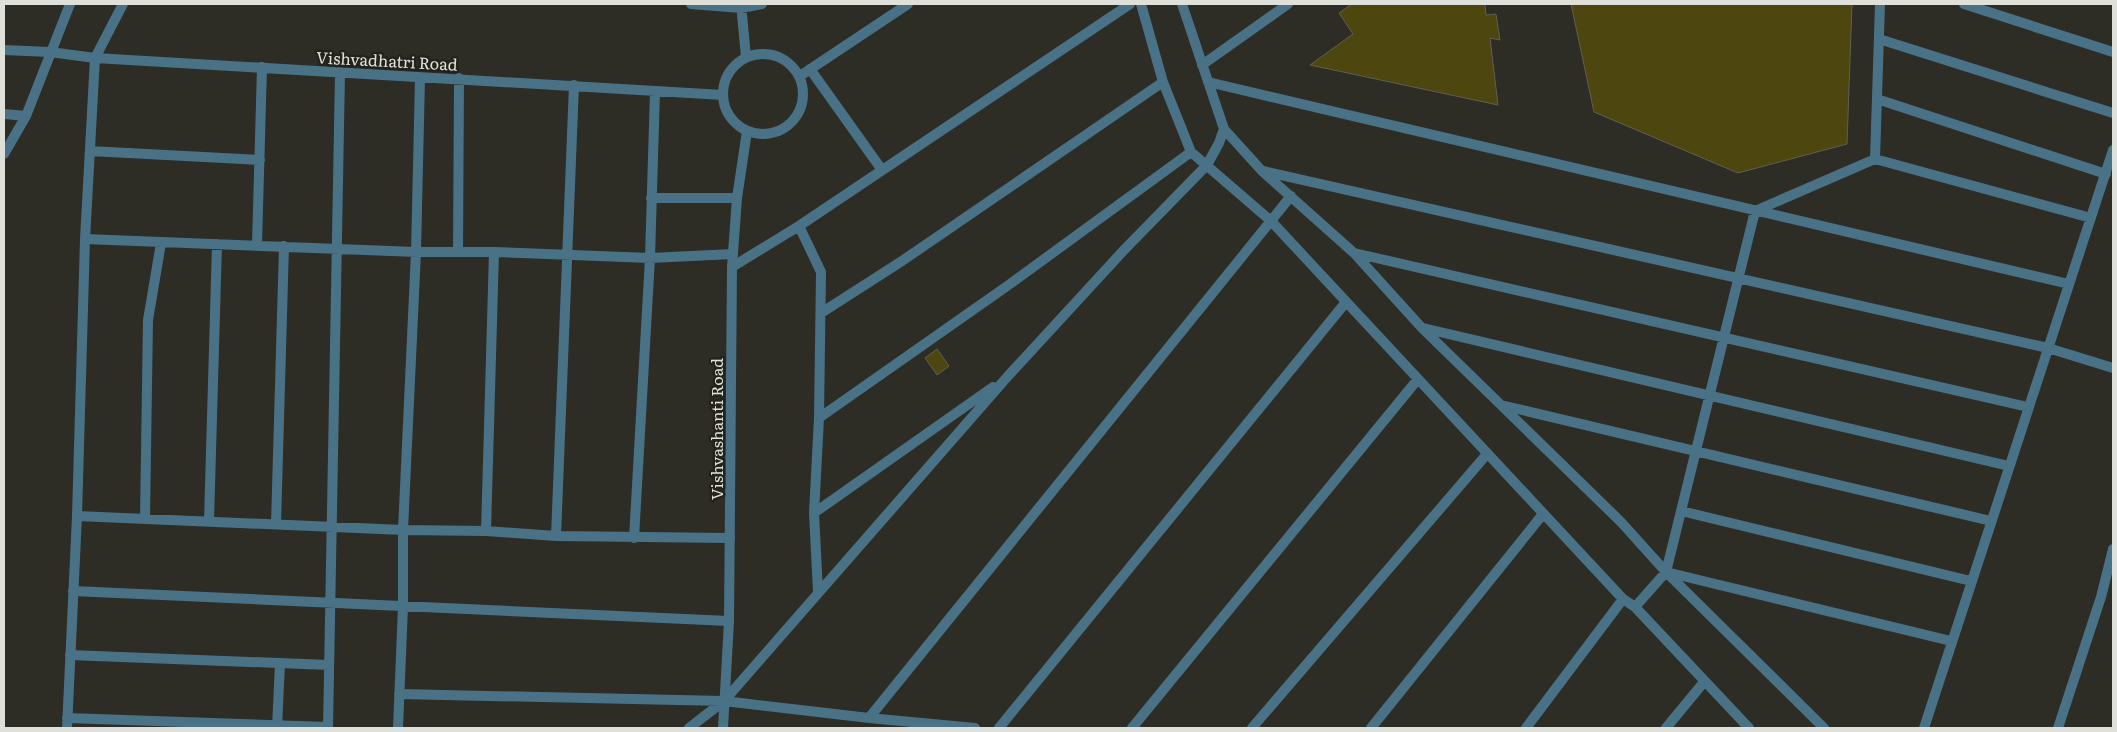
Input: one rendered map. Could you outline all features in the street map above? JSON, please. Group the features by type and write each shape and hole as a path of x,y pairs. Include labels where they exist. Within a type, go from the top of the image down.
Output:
{"street":[{"path":"4,154 26,116 70,4"},
{"path":"123,4 95,58 85,239 78,516 67,723 328,728 340,73"},
{"path":"691,4 741,6 762,4"},
{"path":"800,76 908,4"},
{"path":"732,267 798,226 1130,4"},
{"path":"1141,4 1163,82 1191,152 1271,221 1623,599 1635,607 1749,728"},
{"path":"1182,4 1224,129 1262,171 1354,253 1422,328 1621,522 1666,572 1824,728"},
{"path":"1202,65 1288,4"},
{"path":"1875,159 1880,4"},
{"path":"1964,4 2113,52"},
{"path":"741,6 746,57"},
{"path":"1879,39 2113,113"},
{"name":"Vishvadhatri Road","path":"4,50 50,52 95,58 420,78 459,78 723,96"},
{"path":"759,53 772,54 785,59 795,68 800,76 804,93 802,106 796,118 786,127 773,133 760,134 747,130 736,123 728,113 723,96 723,87 727,75 735,64 746,57 759,53"},
{"path":"257,244 262,67"},
{"path":"810,69 882,170"},
{"path":"398,728 403,606 403,530 416,252 420,78"},
{"path":"458,251 459,78"},
{"path":"821,313 902,261 1163,82"},
{"path":"1208,82 2069,284"},
{"path":"556,536 574,85"},
{"path":"634,538 650,258 655,91"},
{"path":"1877,98 2106,174"},
{"path":"4,114 26,116"},
{"path":"688,728 724,701 1008,376 1124,250 1207,165 1219,144 1224,129"},
{"name":"Vishvashanti Road","path":"723,728 730,621 732,267 737,198 747,130"},
{"path":"1924,728 1970,581 2113,150"},
{"path":"90,151 260,160"},
{"path":"819,418 1010,284 1191,152"},
{"path":"1755,210 1875,159 2091,218"},
{"path":"1262,171 2048,348 2113,368"},
{"path":"869,718 1291,196"},
{"path":"651,198 737,198"},
{"path":"1635,607 1666,572 1755,210"},
{"path":"798,226 821,272 819,418 814,513 818,592"},
{"path":"85,239 337,247 416,252 458,251 650,258 733,254"},
{"path":"145,519 148,320 162,242"},
{"path":"209,521 217,244"},
{"path":"276,524 284,246"},
{"path":"486,531 494,252"},
{"path":"1354,253 2028,407"},
{"path":"999,728 1346,302"},
{"path":"1422,328 2009,466"},
{"path":"814,513 1008,376"},
{"path":"1132,728 1418,379"},
{"path":"1504,406 1991,520"},
{"path":"1252,728 1487,454"},
{"path":"1682,512 1970,581"},
{"path":"1371,728 1543,514"},
{"path":"78,516 333,525 403,530 486,531 556,536 730,538"},
{"path":"2058,728 2101,597 2113,549"},
{"path":"1666,572 1951,641"},
{"path":"73,591 730,621"},
{"path":"1526,728 1623,599"},
{"path":"70,655 329,665"},
{"path":"277,727 280,664"},
{"path":"1666,728 1704,682"},
{"path":"399,694 724,701 975,728"}],"building":[{"path":"1352,4 1485,4 1486,15 1496,14 1500,40 1490,38 1498,105 1310,65 1353,34 1339,13"},
{"path":"1571,4 1852,4 1847,144 1738,173 1594,112"},
{"path":"937,349 949,366 937,375 925,358"}]}
